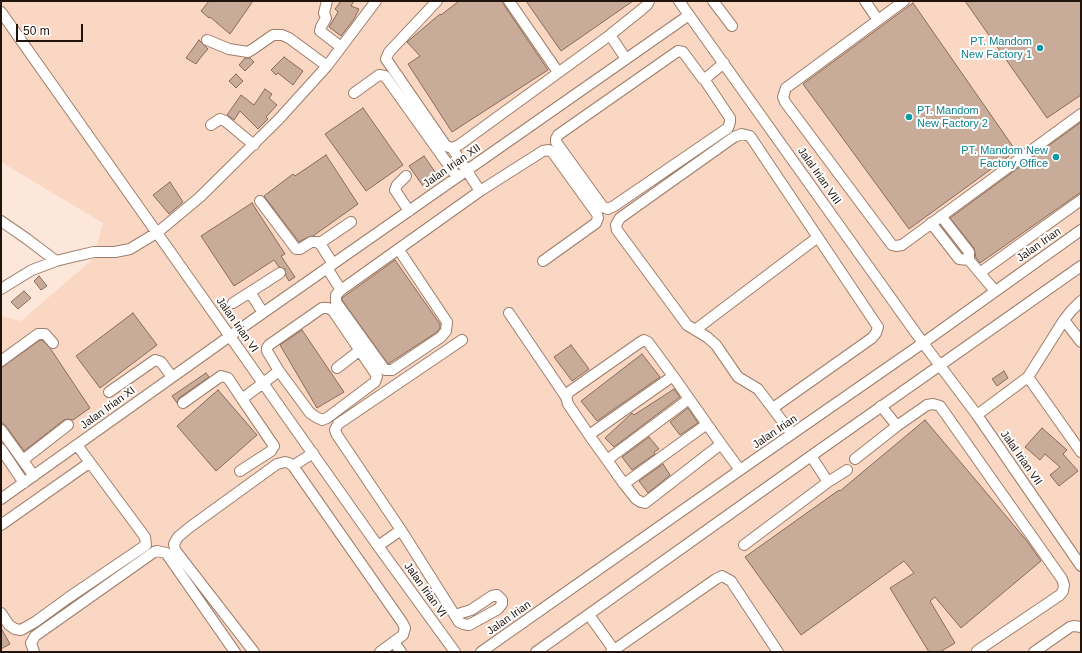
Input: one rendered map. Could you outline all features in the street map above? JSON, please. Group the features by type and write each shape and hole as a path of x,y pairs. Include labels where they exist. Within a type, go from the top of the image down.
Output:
{"street":[{"path":"327,1 324,13 326,18 320,27 320,31 341,47"},
{"path":"1,289 32,270 56,261 94,252 115,252 130,249 158,232 200,197 279,119 327,66 376,1"},
{"path":"437,1 389,52 386,59 446,146 452,148 480,191"},
{"path":"509,1 558,72"},
{"path":"452,148 456,147 610,35 641,10 649,1"},
{"name":"Jalal Irian VIII","path":"679,1 940,365"},
{"path":"713,1 732,26"},
{"path":"866,1 878,20"},
{"path":"904,1 786,88 783,95 784,100 890,244 896,246 902,245 1081,114"},
{"name":"Jalan Irian VI","path":"1,12 158,232 378,546 455,652"},
{"name":"Jalan Irian XII","path":"230,336 689,15"},
{"path":"207,40 229,49 248,52 273,35 278,34 289,38 327,66"},
{"path":"610,35 626,59"},
{"path":"678,51 682,52 704,79 730,118 728,128 614,206 608,209 601,206 556,142 558,136 678,51"},
{"path":"704,79 724,63"},
{"path":"354,93 379,75 384,75 457,177"},
{"path":"211,126 220,119 225,121 254,145"},
{"path":"773,408 872,338 878,327 750,136 742,134 734,137 620,218 616,225 617,230 687,325 707,336 716,345 738,377 758,389 792,434"},
{"path":"399,250 447,322 446,331 441,337 392,370 385,370 336,302 336,295 480,191 543,151 549,150 553,153 597,214 598,218 596,223 543,261"},
{"path":"406,176 397,185 395,190 409,211"},
{"path":"981,272 1081,200"},
{"path":"260,201 296,249 300,249 312,241 320,243 351,222"},
{"path":"941,216 969,252 969,260"},
{"path":"1,221 56,261"},
{"path":"931,223 959,259 969,260 996,291"},
{"name":"Jalan Irian","path":"481,652 923,343 1081,230"},
{"path":"695,330 818,237"},
{"path":"320,243 341,290"},
{"path":"536,652 881,406 1081,266"},
{"path":"233,303 280,273"},
{"path":"250,292 263,313"},
{"path":"977,415 1028,377 1064,320 1081,301"},
{"path":"321,308 328,308 333,311 376,374 376,380 327,418 322,420 310,413 279,372 267,352 268,346 321,308"},
{"path":"509,312 566,397 568,404 589,435 636,499 645,503 721,444"},
{"path":"1064,320 1081,342"},
{"path":"1,361 38,334 45,334 52,343"},
{"name":"Jalan Irian XI","path":"1,499 230,336"},
{"path":"455,615 335,430 338,424 462,340"},
{"path":"566,397 569,392 644,340 648,342 740,470"},
{"path":"337,368 359,351"},
{"path":"109,392 154,361 161,362 172,377"},
{"name":"Jalal Irian VII","path":"940,365 977,415 1081,566"},
{"path":"242,399 279,372"},
{"path":"183,403 221,376 228,378 274,446 271,451 240,472"},
{"path":"589,435 673,376"},
{"path":"1028,377 1081,452"},
{"path":"607,460 689,399"},
{"path":"855,459 897,426 927,405 933,404 940,406 1062,580 1064,585 1063,591 1060,595 977,651"},
{"path":"881,406 897,426"},
{"path":"624,484 707,424"},
{"path":"22,460 68,425"},
{"path":"1,430 34,476"},
{"path":"1,613 9,625 15,629 21,630 35,622 146,545 145,537 77,445"},
{"path":"1,449 24,483"},
{"path":"293,466 313,453"},
{"path":"811,456 828,482"},
{"path":"254,652 175,550 174,544 178,537 190,527 277,464 285,462 293,466 402,622 405,628 405,633 380,652"},
{"path":"1,525 89,463"},
{"path":"744,545 828,482 847,470"},
{"path":"378,546 401,530"},
{"path":"34,652 31,643 35,636 157,551 166,553 235,652"},
{"path":"589,615 613,651 722,576 731,581 778,652"},
{"path":"1034,652 1070,627 1081,627"},
{"path":"394,642 401,652"}],"shaded area":[{"path":"1,1 1081,1 1081,652 1,652 1,316 21,321 93,259 103,223 1,162"}],"building":[{"path":"209,1 253,1 230,34 201,11"},
{"path":"341,1 354,1 351,6 359,9 354,19 341,36 329,27 338,12 335,9"},
{"path":"459,1 502,1 548,70 452,132 408,64 420,56 407,42 440,14 441,15"},
{"path":"526,1 633,1 561,51"},
{"name":"PT. Mandom New Factory 1","path":"965,1 1081,1 1081,95 1047,118"},
{"name":"PT. Mandom New Factory 2","path":"913,3 1016,151 909,229 803,84"},
{"path":"199,40 208,49 196,64 186,58"},
{"path":"284,57 303,71 293,85 278,73 276,75 271,70"},
{"path":"245,58 250,58 254,62 245,71 239,65"},
{"path":"236,74 243,81 236,88 229,81"},
{"path":"265,89 272,94 269,98 277,105 266,117 268,119 258,129 240,111 234,120 227,115 241,95 254,105"},
{"path":"363,108 403,165 366,191 325,134"},
{"name":"PT. Mandom New Factory Office","path":"1081,122 1081,192 980,263 976,258 974,248 950,218"},
{"path":"326,155 358,204 313,236 299,242 264,196 293,174 295,176"},
{"path":"424,156 438,176 423,186 409,166"},
{"path":"170,182 183,202 169,214 153,195"},
{"path":"252,203 285,254 281,256 295,277 289,281 286,276 285,269 279,267 274,260 234,286 201,236"},
{"path":"395,260 440,324 440,328 437,332 388,364 342,298"},
{"path":"39,276 47,286 41,290 34,281"},
{"path":"24,291 31,298 18,309 11,302"},
{"path":"133,313 157,345 100,388 76,356"},
{"path":"302,330 344,392 317,408 280,345"},
{"path":"42,340 50,348 90,408 73,420 64,420 24,451 6,426 1,422 1,368"},
{"path":"571,345 589,369 572,381 554,357"},
{"path":"642,354 660,377 597,421 581,401"},
{"path":"1004,371 1008,378 997,386 992,379"},
{"path":"206,373 209,377 179,398 177,403 172,396"},
{"path":"674,389 680,397 614,447 605,438 632,413 634,415"},
{"path":"218,390 257,435 216,471 177,426"},
{"path":"688,408 698,423 680,435 670,422"},
{"path":"925,420 1027,541 1041,561 961,628 935,597 930,601 955,643 940,652 929,652 890,588 914,573 904,561 801,635 745,557 839,490 840,491"},
{"path":"1042,428 1067,450 1063,454 1078,471 1059,486 1050,475 1060,467 1045,454 1040,460 1025,447"},
{"path":"649,437 659,449 654,452 655,454 632,470 622,457"},
{"path":"663,464 670,475 648,493 639,481"},
{"path":"1,628 10,644 1,649"}],"place":[{"name":"PT. Mandom New Factory 1","path":"1040,48"},
{"name":"PT. Mandom New Factory 2","path":"909,117"},
{"name":"PT. Mandom New Factory Office","path":"1056,157"}]}
